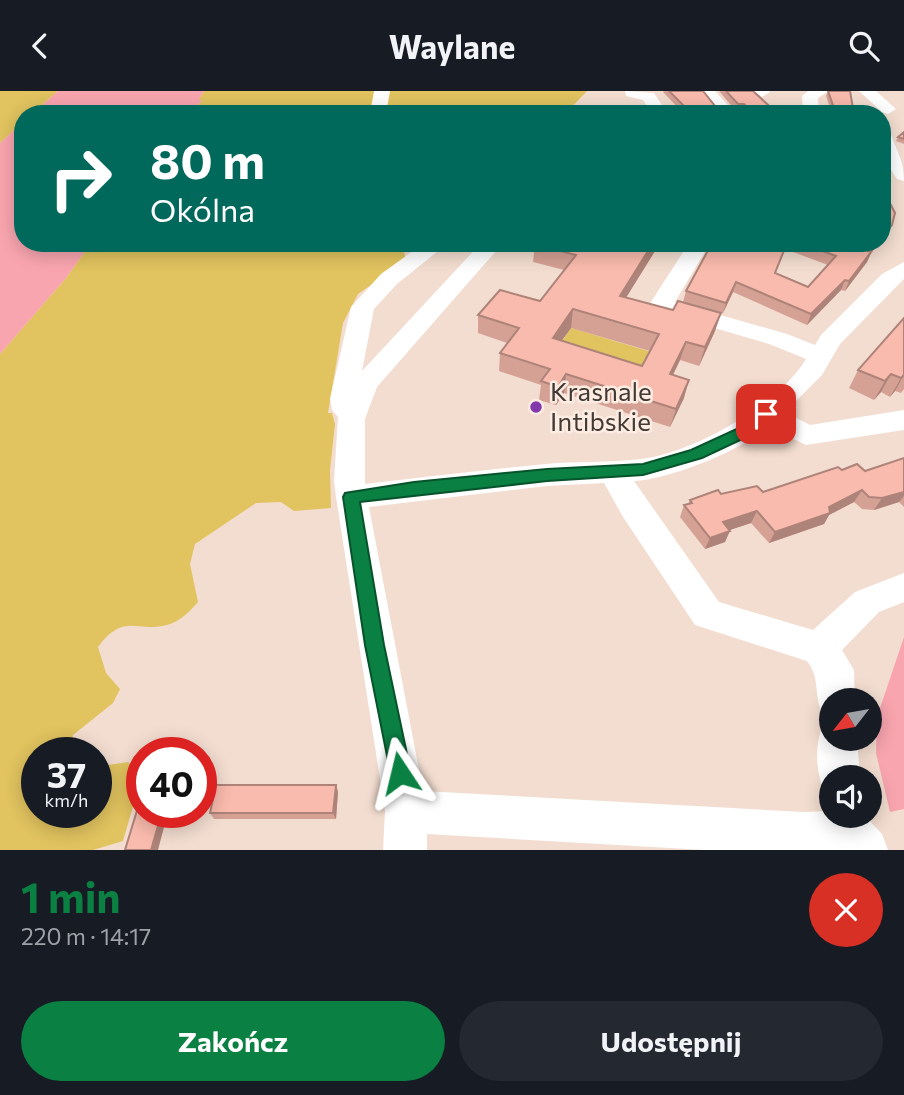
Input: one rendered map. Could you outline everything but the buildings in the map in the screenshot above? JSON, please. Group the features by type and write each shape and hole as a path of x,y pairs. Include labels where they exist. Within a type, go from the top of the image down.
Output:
{"street":[{"path":"707,91 720,105"},
{"path":"810,105 810,96 821,91"},
{"path":"867,91 885,105"},
{"path":"632,92 648,96 654,105"},
{"path":"891,156 904,175"},
{"path":"351,419 344,399 354,338 363,307 389,279 426,252"},
{"path":"485,252 365,384 351,419 348,446 351,497 405,831 803,834 854,832"},
{"path":"694,252 661,305 778,339 821,356"},
{"path":"351,497 414,488 643,470 696,454 744,432 787,396 821,356 830,340 890,279 904,269"},
{"path":"766,414 806,435 904,420"},
{"path":"616,471 620,486 634,509 706,614 819,648 835,670 836,688"},
{"path":"819,648 867,602 904,587"}],"shaded area":[{"path":"0,91 58,91 42,105 14,105 14,130 0,143"},
{"path":"58,91 204,91 199,99 202,101 198,105 42,105"},
{"path":"204,91 378,91 376,105 198,105 202,101 198,100"},
{"path":"387,91 587,91 574,105 385,105"},
{"path":"14,130 14,252 85,252 66,278 0,354 0,143"},
{"path":"85,252 404,252 406,261 358,294 343,323 328,413 332,413 335,424 330,470 331,508 294,511 281,502 256,503 195,544 190,564 198,602 172,623 156,627 123,627 107,636 98,647 106,673 120,689 113,703 73,737 21,737 21,828 112,828 112,764 126,762 127,828 123,841 93,850 0,850 0,354 66,278"},
{"path":"571,328 655,353 638,384 551,357"},
{"path":"904,637 904,809 890,812 882,778 882,765 879,765 876,753 882,751 882,702"}],"place":[{"name":"Krasnale Intibskie","path":"536,407"}],"route":[{"path":"400,773 375,645 351,497 547,475 643,470 696,454 744,432 766,414"}]}
